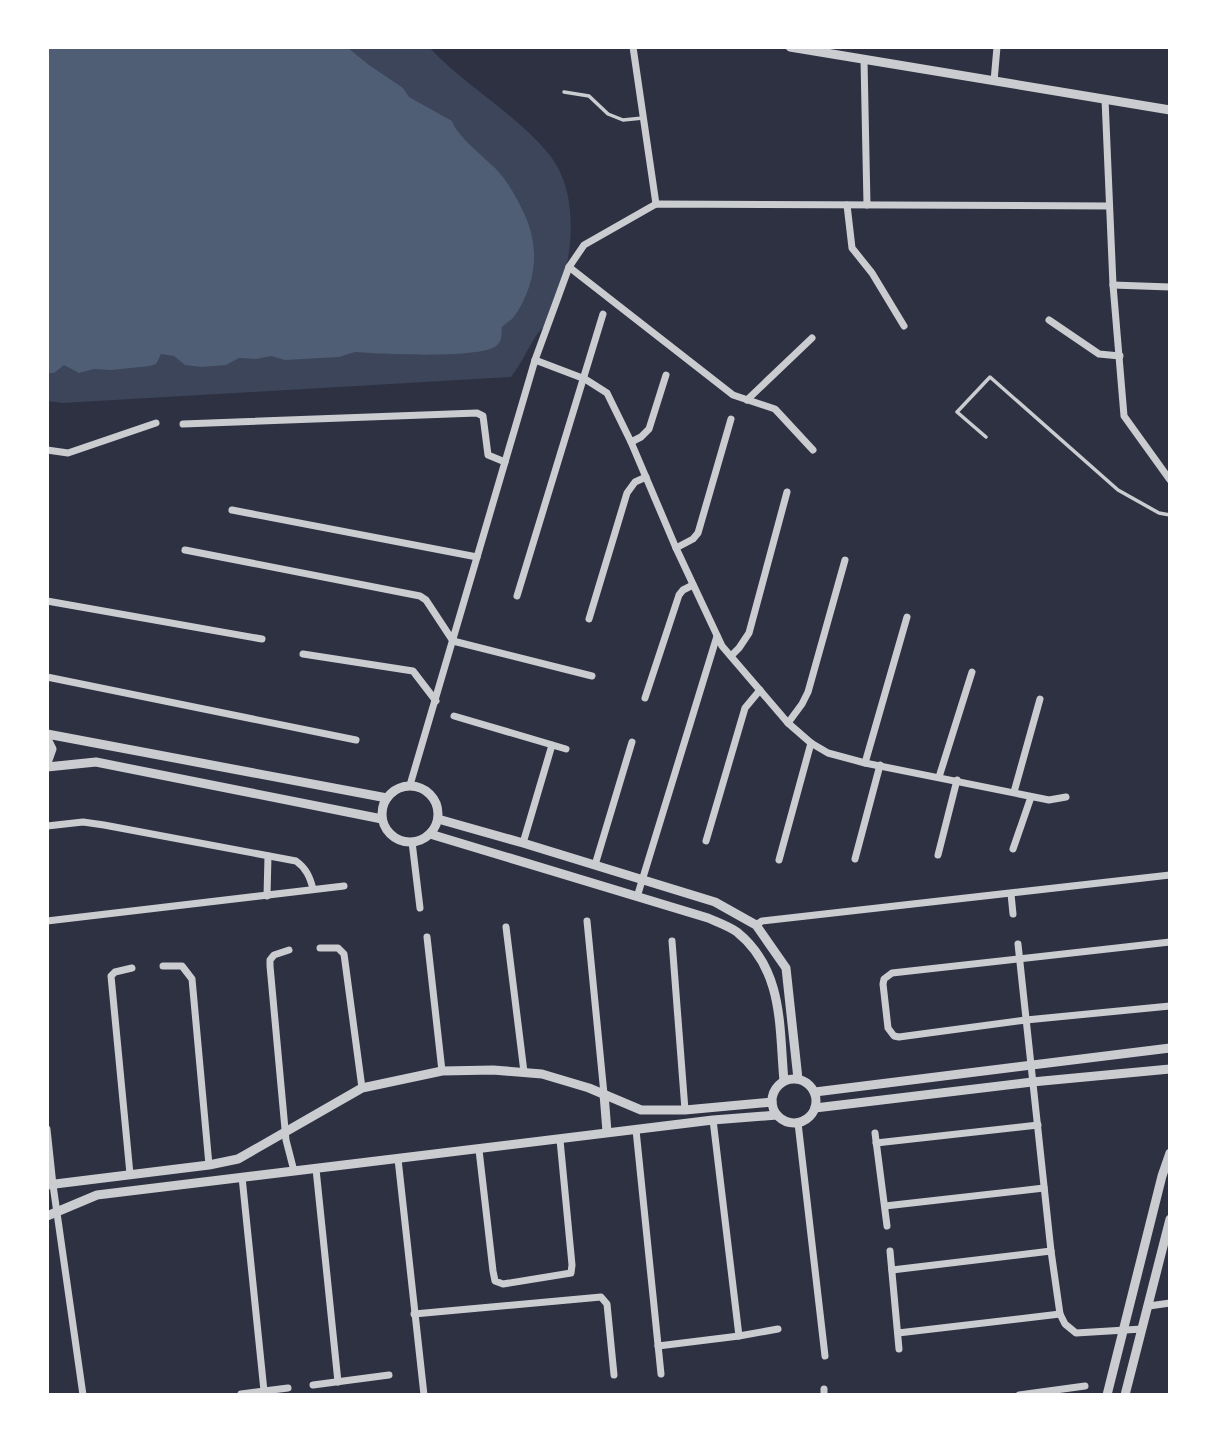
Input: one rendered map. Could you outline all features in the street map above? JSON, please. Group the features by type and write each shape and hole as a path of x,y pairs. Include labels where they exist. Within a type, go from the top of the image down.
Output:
{"street":[{"path":"632,47 656,204"},
{"path":"790,47 1170,110"},
{"path":"993,82 997,47"},
{"path":"864,60 867,205"},
{"path":"1105,99 1113,285 1124,416 1170,480"},
{"path":"410,785 535,360 569,267 584,245 656,204 1109,206"},
{"path":"847,205 852,248 872,273 904,326"},
{"path":"569,267 733,395 775,409 813,450"},
{"path":"1113,285 1170,287"},
{"path":"517,597 603,314"},
{"path":"1049,320 1099,354 1120,356"},
{"path":"747,400 812,338"},
{"path":"535,360 585,379 607,393 717,636 730,656 788,723 811,743 828,753 865,762 1031,797 1049,800 1066,797"},
{"path":"631,442 649,429 666,375"},
{"path":"183,424 477,413 483,416 486,424 488,455 505,462"},
{"path":"676,548 693,539 698,533 731,419"},
{"path":"47,450 68,453 156,423"},
{"path":"589,619 627,493 635,482 646,477"},
{"path":"730,656 739,648 748,633 787,492"},
{"path":"232,510 477,557"},
{"path":"186,550 420,596 426,600 453,641 592,676"},
{"path":"788,723 803,704 808,692 845,560"},
{"path":"645,698 678,595 694,585"},
{"path":"47,601 262,639"},
{"path":"865,762 906,617"},
{"path":"637,897 717,636"},
{"path":"303,654 413,671 436,701"},
{"path":"939,777 972,672"},
{"path":"47,677 355,740"},
{"path":"706,841 746,708 760,690"},
{"path":"1014,792 1040,699"},
{"path":"454,716 566,749"},
{"path":"47,736 387,798"},
{"path":"47,736 52,749 47,765 96,762 382,819"},
{"path":"595,865 632,742"},
{"path":"779,860 811,743"},
{"path":"523,843 552,745"},
{"path":"855,859 880,765"},
{"path":"939,855 957,780"},
{"path":"410,785 429,792 435,800 438,819 430,834 412,842 396,839 385,827 382,819 387,798 397,789 410,785"},
{"path":"1013,849 1031,797"},
{"path":"438,819 715,902 756,925 786,968 798,1079"},
{"path":"47,826 83,822 296,861 310,877 313,889"},
{"path":"430,834 708,918 736,931 757,953 770,974 776,996 784,1081"},
{"path":"412,842 420,908"},
{"path":"267,896 268,856"},
{"path":"756,925 762,921 1170,875"},
{"path":"47,921 344,886"},
{"path":"1011,894 1013,914"},
{"path":"587,921 607,1132"},
{"path":"506,927 524,1072"},
{"path":"427,937 442,1071"},
{"path":"672,941 685,1110"},
{"path":"1170,942 887,975 883,984 890,1033 899,1037 1026,1020 1170,1006"},
{"path":"1018,944 1060,1314 1065,1324 1076,1333 1142,1329"},
{"path":"320,948 342,950 362,1088"},
{"path":"289,950 274,955 270,960 285,1131 294,1171"},
{"path":"163,966 182,966 192,979 209,1165"},
{"path":"130,1174 111,976 115,972 131,968"},
{"path":"815,1092 1030,1063 1170,1048"},
{"path":"50,1185 209,1165 238,1158 362,1088 442,1071 494,1069 542,1074 604,1094 641,1110 685,1110 772,1102"},
{"path":"816,1108 1032,1082 1170,1069"},
{"path":"798,1079 808,1083 815,1092 816,1108 812,1115 799,1123 788,1122 777,1115 772,1102 775,1090 784,1081 798,1079"},
{"path":"47,1216 97,1195 560,1140 607,1132 777,1115"},
{"path":"713,1120 739,1336"},
{"path":"799,1123 825,1356"},
{"path":"876,1143 1038,1125"},
{"path":"47,1129 50,1185 57,1211 83,1395"},
{"path":"636,1129 661,1374"},
{"path":"875,1133 887,1226"},
{"path":"479,1150 495,1281 503,1284 571,1273 560,1140"},
{"path":"1107,1395 1170,1153"},
{"path":"398,1159 424,1395"},
{"path":"316,1169 338,1382"},
{"path":"242,1177 264,1391"},
{"path":"885,1206 1044,1188"},
{"path":"1125,1395 1168,1237 1170,1219"},
{"path":"890,1251 899,1349"},
{"path":"892,1270 1051,1251"},
{"path":"414,1314 601,1297 607,1304 614,1374"},
{"path":"1149,1306 1170,1303"},
{"path":"898,1333 1060,1314"},
{"path":"658,1346 778,1329"},
{"path":"313,1385 389,1375"},
{"path":"1019,1395 1085,1386"},
{"path":"241,1394 288,1388"}],"lane":[{"path":"564,92 589,96 608,114 623,120 643,118"},
{"path":"986,437 957,412 990,377 1118,490 1159,513 1170,516"}],"shaded area":[{"path":"47,47 429,47 535,138 559,170 570,211 571,233 569,255 552,316 538,333 511,377 63,403 47,401"},
{"path":"47,47 348,48 403,88 409,97 452,121 465,139 495,168 519,204 532,237 534,264 528,291 514,317 502,327 500,342 486,350 471,353 428,355 355,352 339,357 285,360 271,356 239,358 226,365 202,367 185,365 174,356 161,354 156,364 150,366 94,369 79,373 64,365 54,373 47,373"}]}
